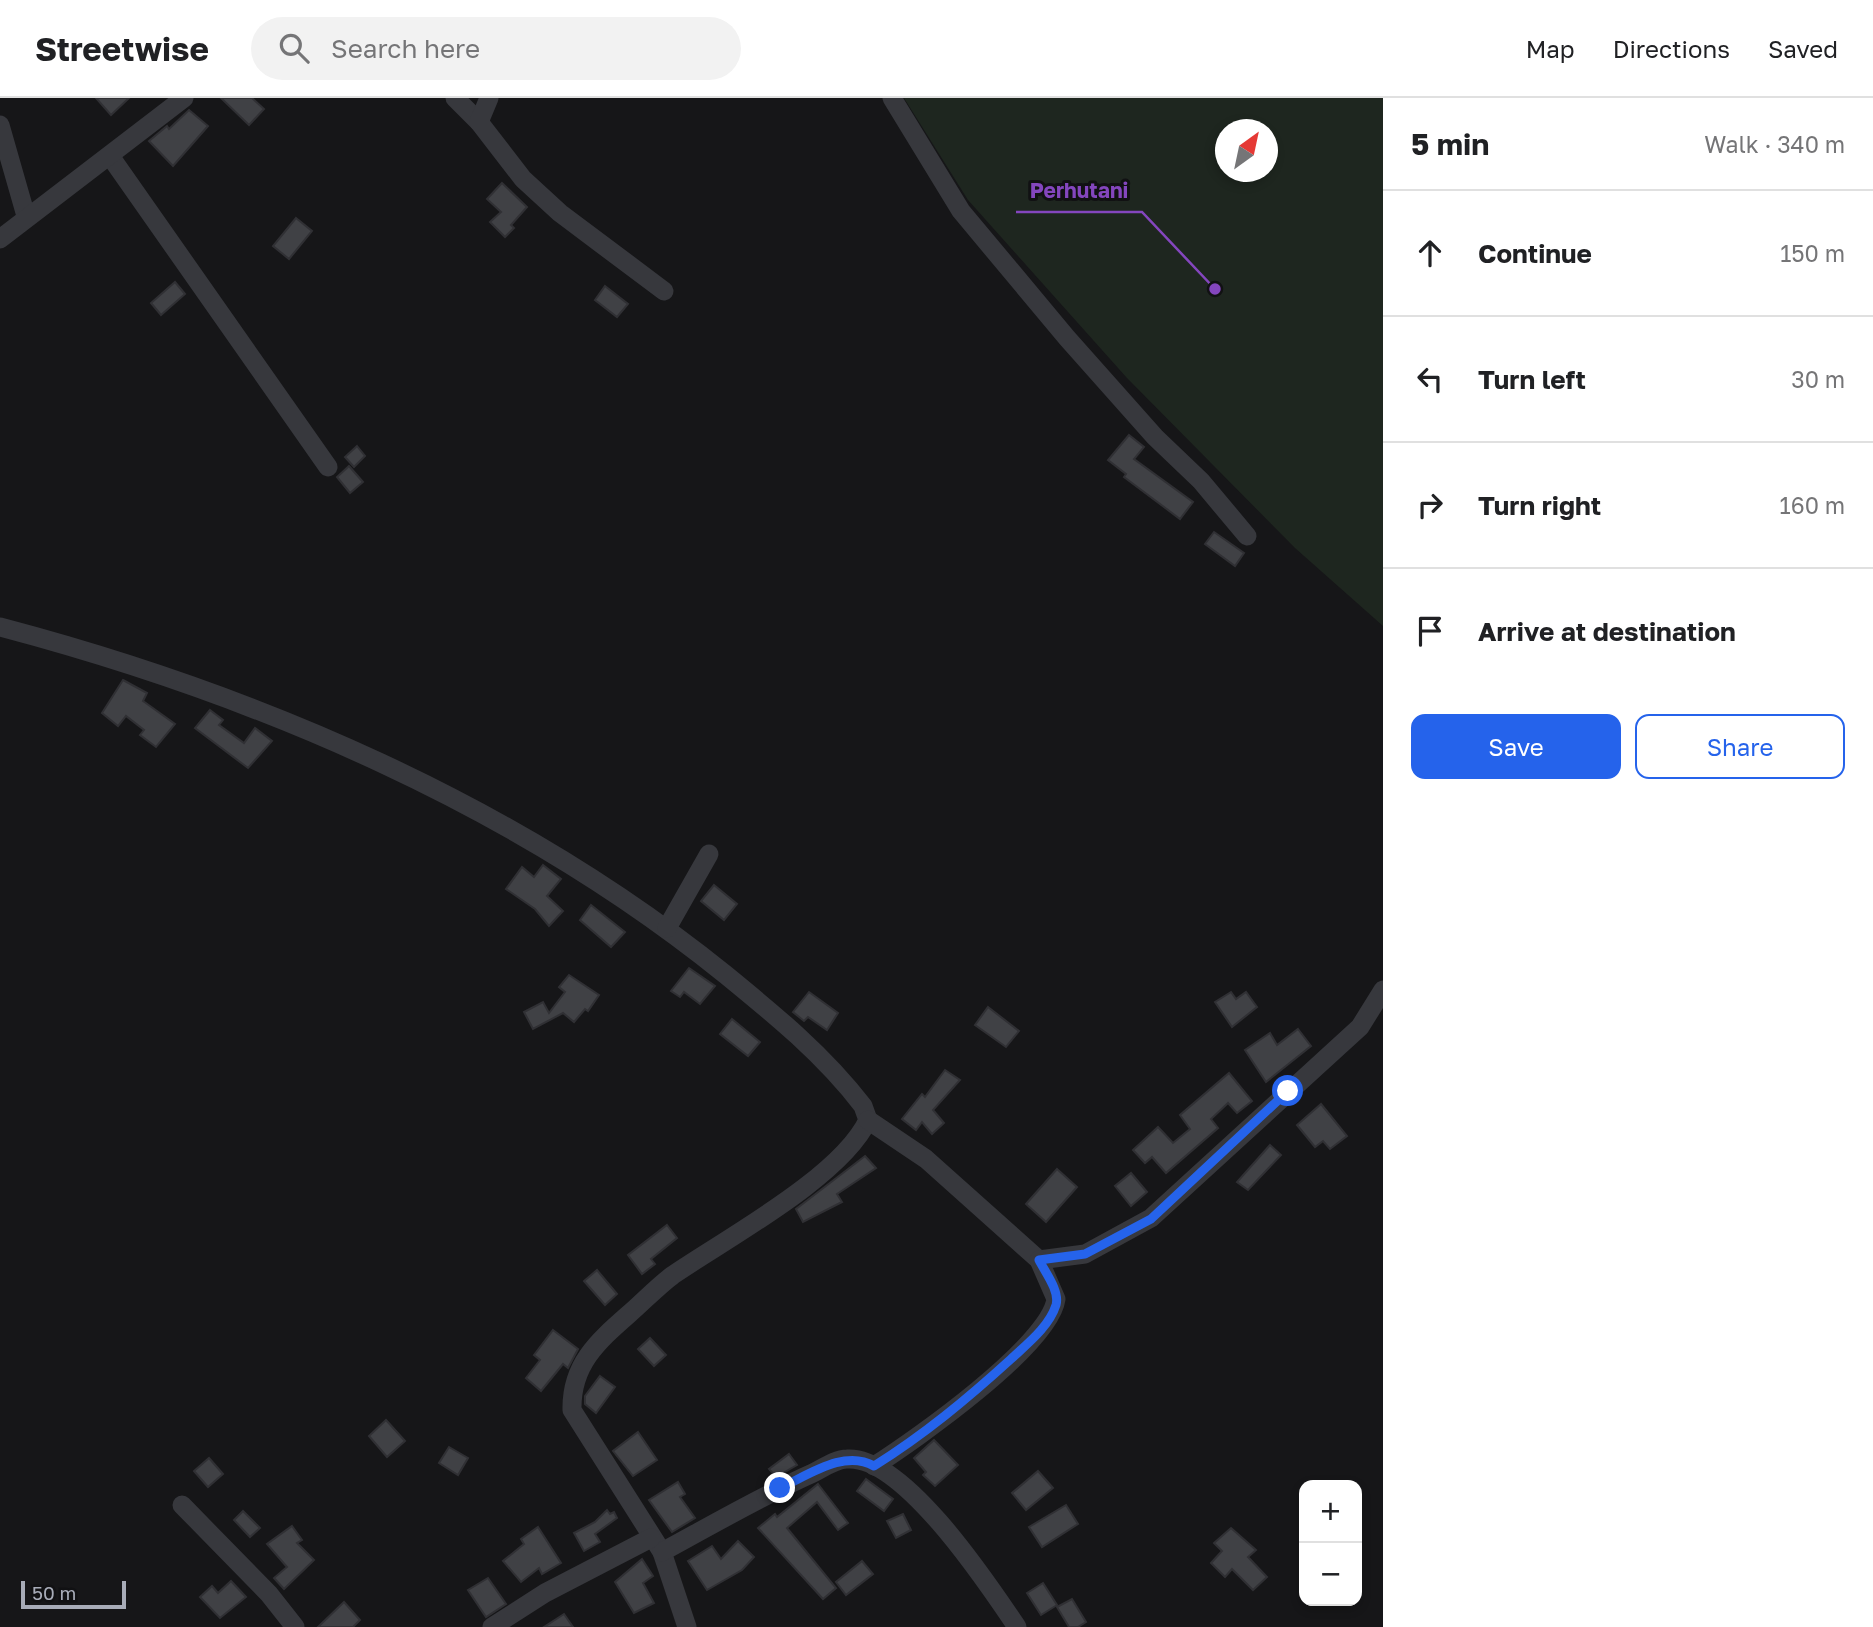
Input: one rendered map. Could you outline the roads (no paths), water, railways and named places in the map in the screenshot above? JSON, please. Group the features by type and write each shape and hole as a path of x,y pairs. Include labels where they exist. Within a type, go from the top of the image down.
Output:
{"street":[{"path":"0,239 26,216 110,156 184,98"},
{"path":"455,98 479,122 523,179 560,213 664,291"},
{"path":"479,122 489,98"},
{"path":"892,98 942,182 970,221 1067,338 1247,536"},
{"path":"0,125 26,216"},
{"path":"110,156 328,467"},
{"path":"0,627 98,653 204,690 452,798 534,844 667,928 793,1029 854,1094 868,1119 926,1159 1039,1260 1056,1299 1049,1317 1037,1335 956,1410 874,1466"},
{"path":"667,928 709,854"},
{"path":"1039,1260 1085,1254 1151,1219 1360,1027 1383,990"},
{"path":"687,1627 656,1545 572,1410 571,1389 582,1363 600,1340 670,1278 792,1194 843,1155 868,1119"},
{"path":"492,1627 545,1593 845,1459 864,1460 920,1501 947,1531 1017,1627"},
{"path":"182,1505 269,1594 295,1627"}],"place":[{"name":"Perhutani","path":"1215,289"}]}
